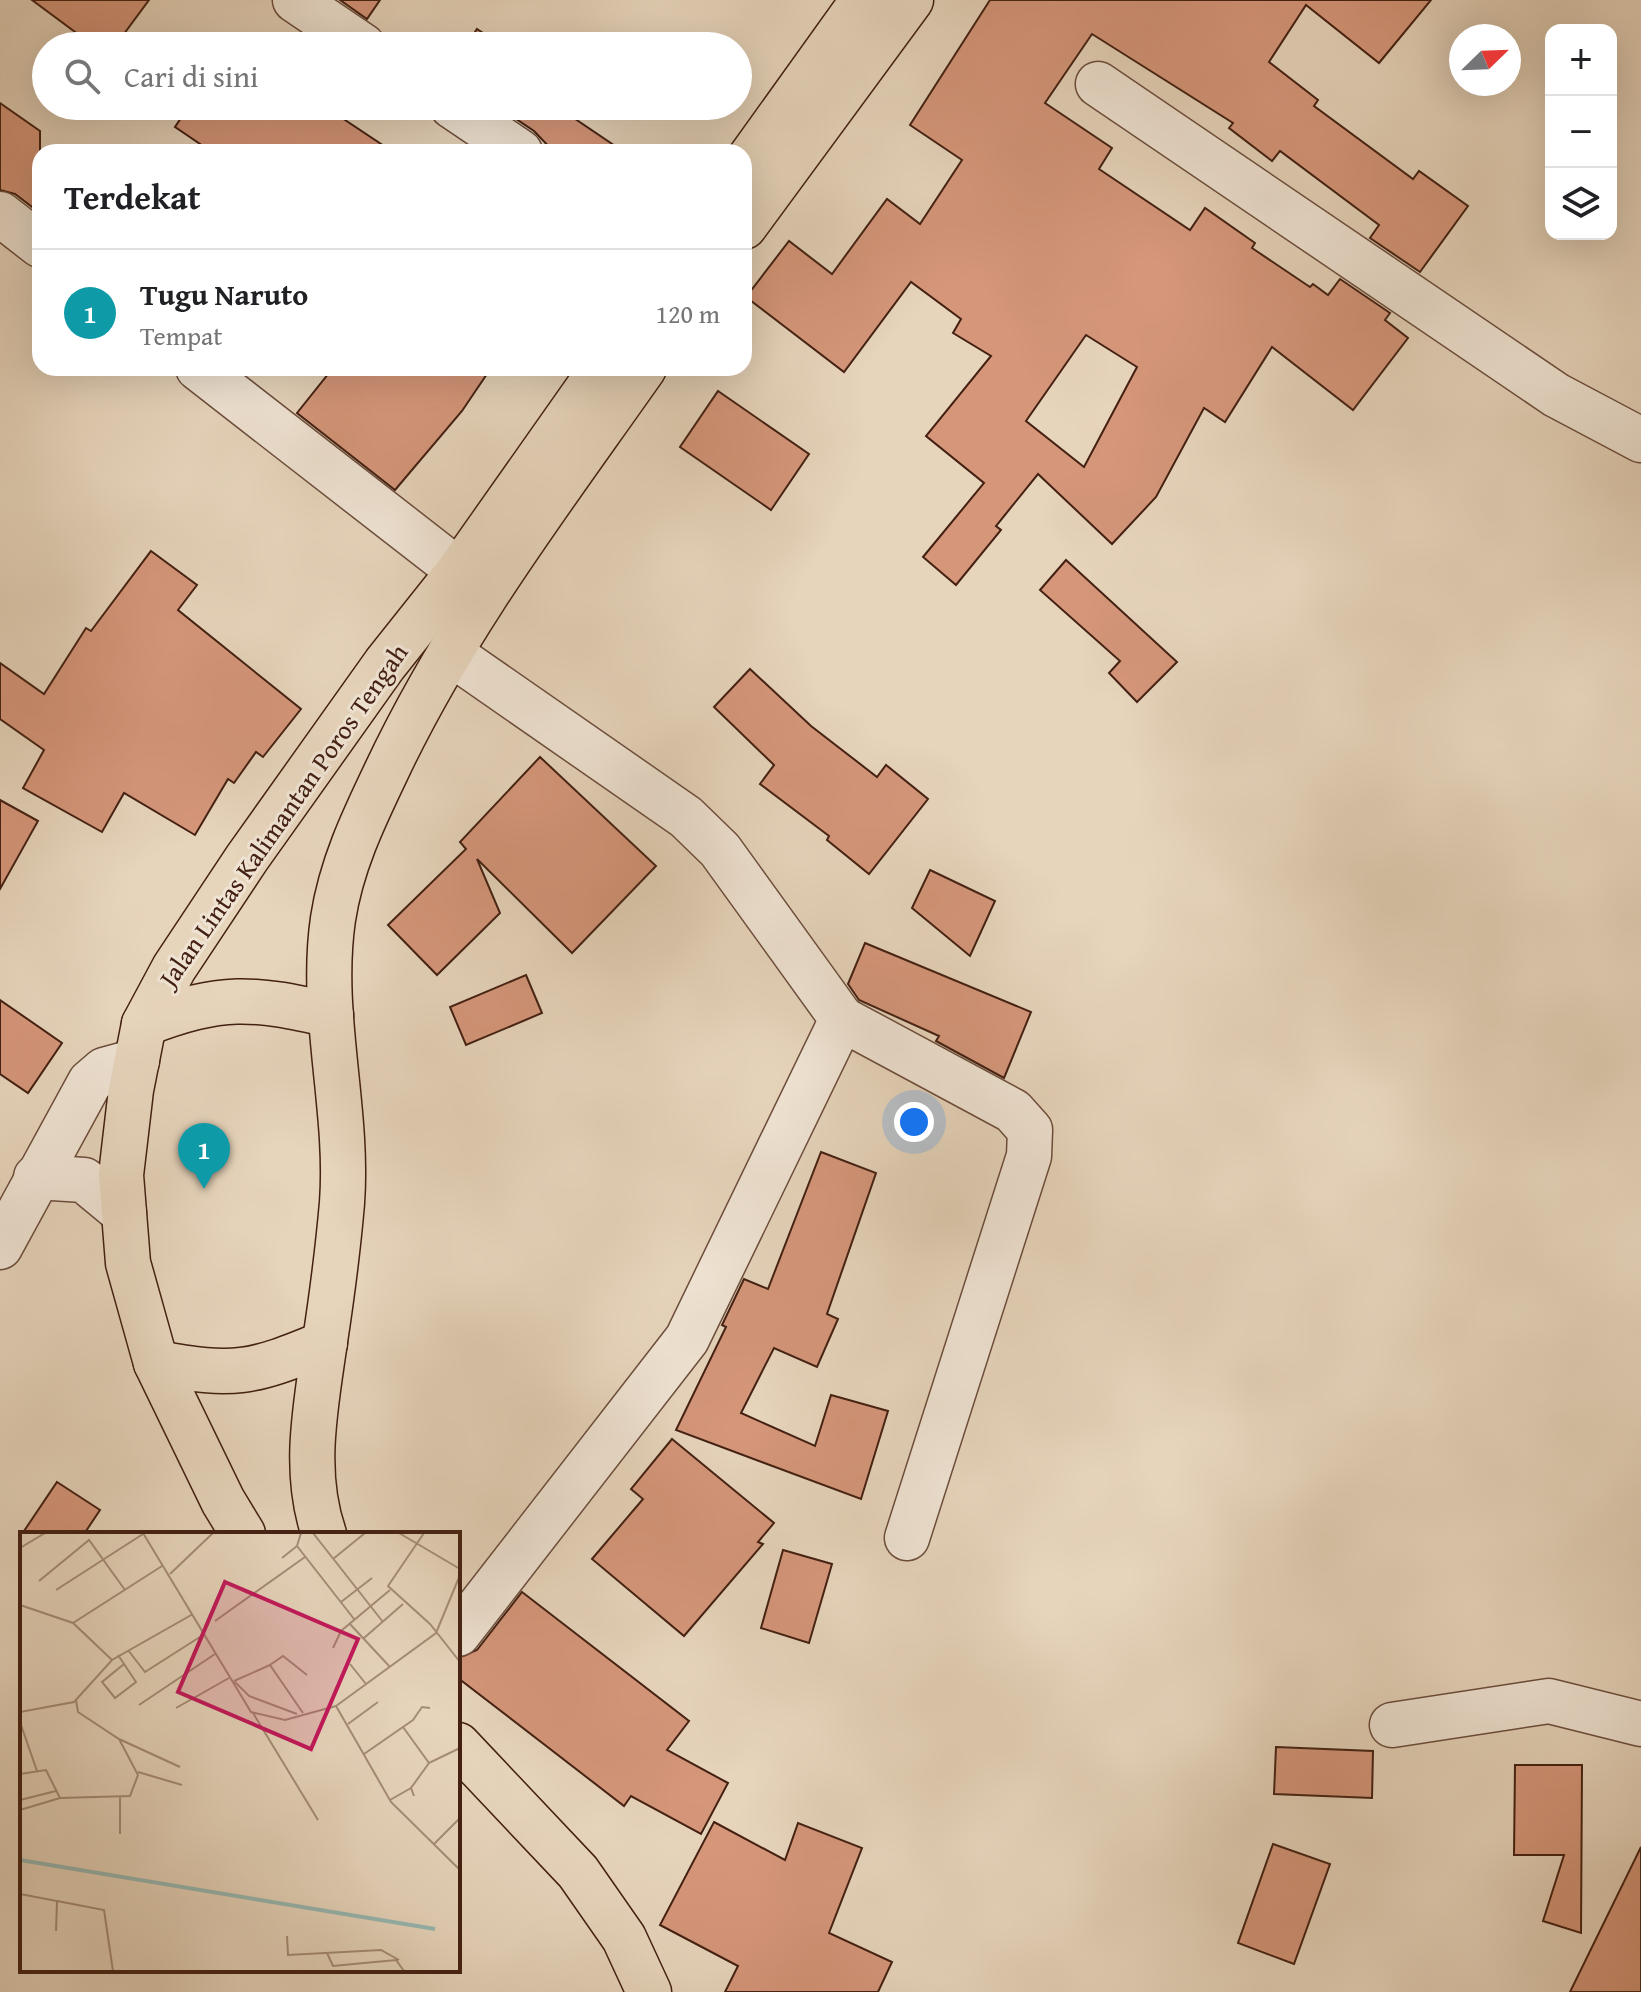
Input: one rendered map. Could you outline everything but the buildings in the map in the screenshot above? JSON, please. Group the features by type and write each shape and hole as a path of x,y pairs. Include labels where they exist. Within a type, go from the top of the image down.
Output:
{"main road":[{"path":"752,155 863,0"},
{"path":"752,216 911,0"},
{"name":"Jalan Lintas Kalimantan Poros Tengah","path":"242,1532 223,1501 156,1363 128,1263 121,1175 140,1042 174,968 247,858 385,664 459,571 596,376"},
{"name":"Jalan Lintas Kalimantan Poros Tengah","path":"323,1532 316,1512 312,1451 316,1392 342,1200 331,1015 333,920 349,849 421,697 484,598 638,376"},
{"path":"140,1042 232,999 267,1000 331,1015"},
{"path":"156,1363 207,1372 238,1372 263,1369 325,1343"},
{"path":"460,1747 578,1872 624,1938 649,1992"}],"street":[{"path":"295,0 342,32"},
{"path":"1098,84 1556,395 1641,440"},
{"path":"473,120 508,144"},
{"path":"0,214 32,239"},
{"path":"208,376 459,571"},
{"path":"450,653 686,817 720,850 842,1019 1013,1111 1030,1130 1029,1156 907,1538"},
{"path":"460,1631 687,1339 842,1019"},
{"path":"0,1247 90,1082 140,1042"},
{"path":"36,1177 84,1180 124,1213"},
{"path":"1392,1725 1549,1701 1641,1724"}],"place":[{"name":"Tugu Naruto","path":"204,1189"}]}
